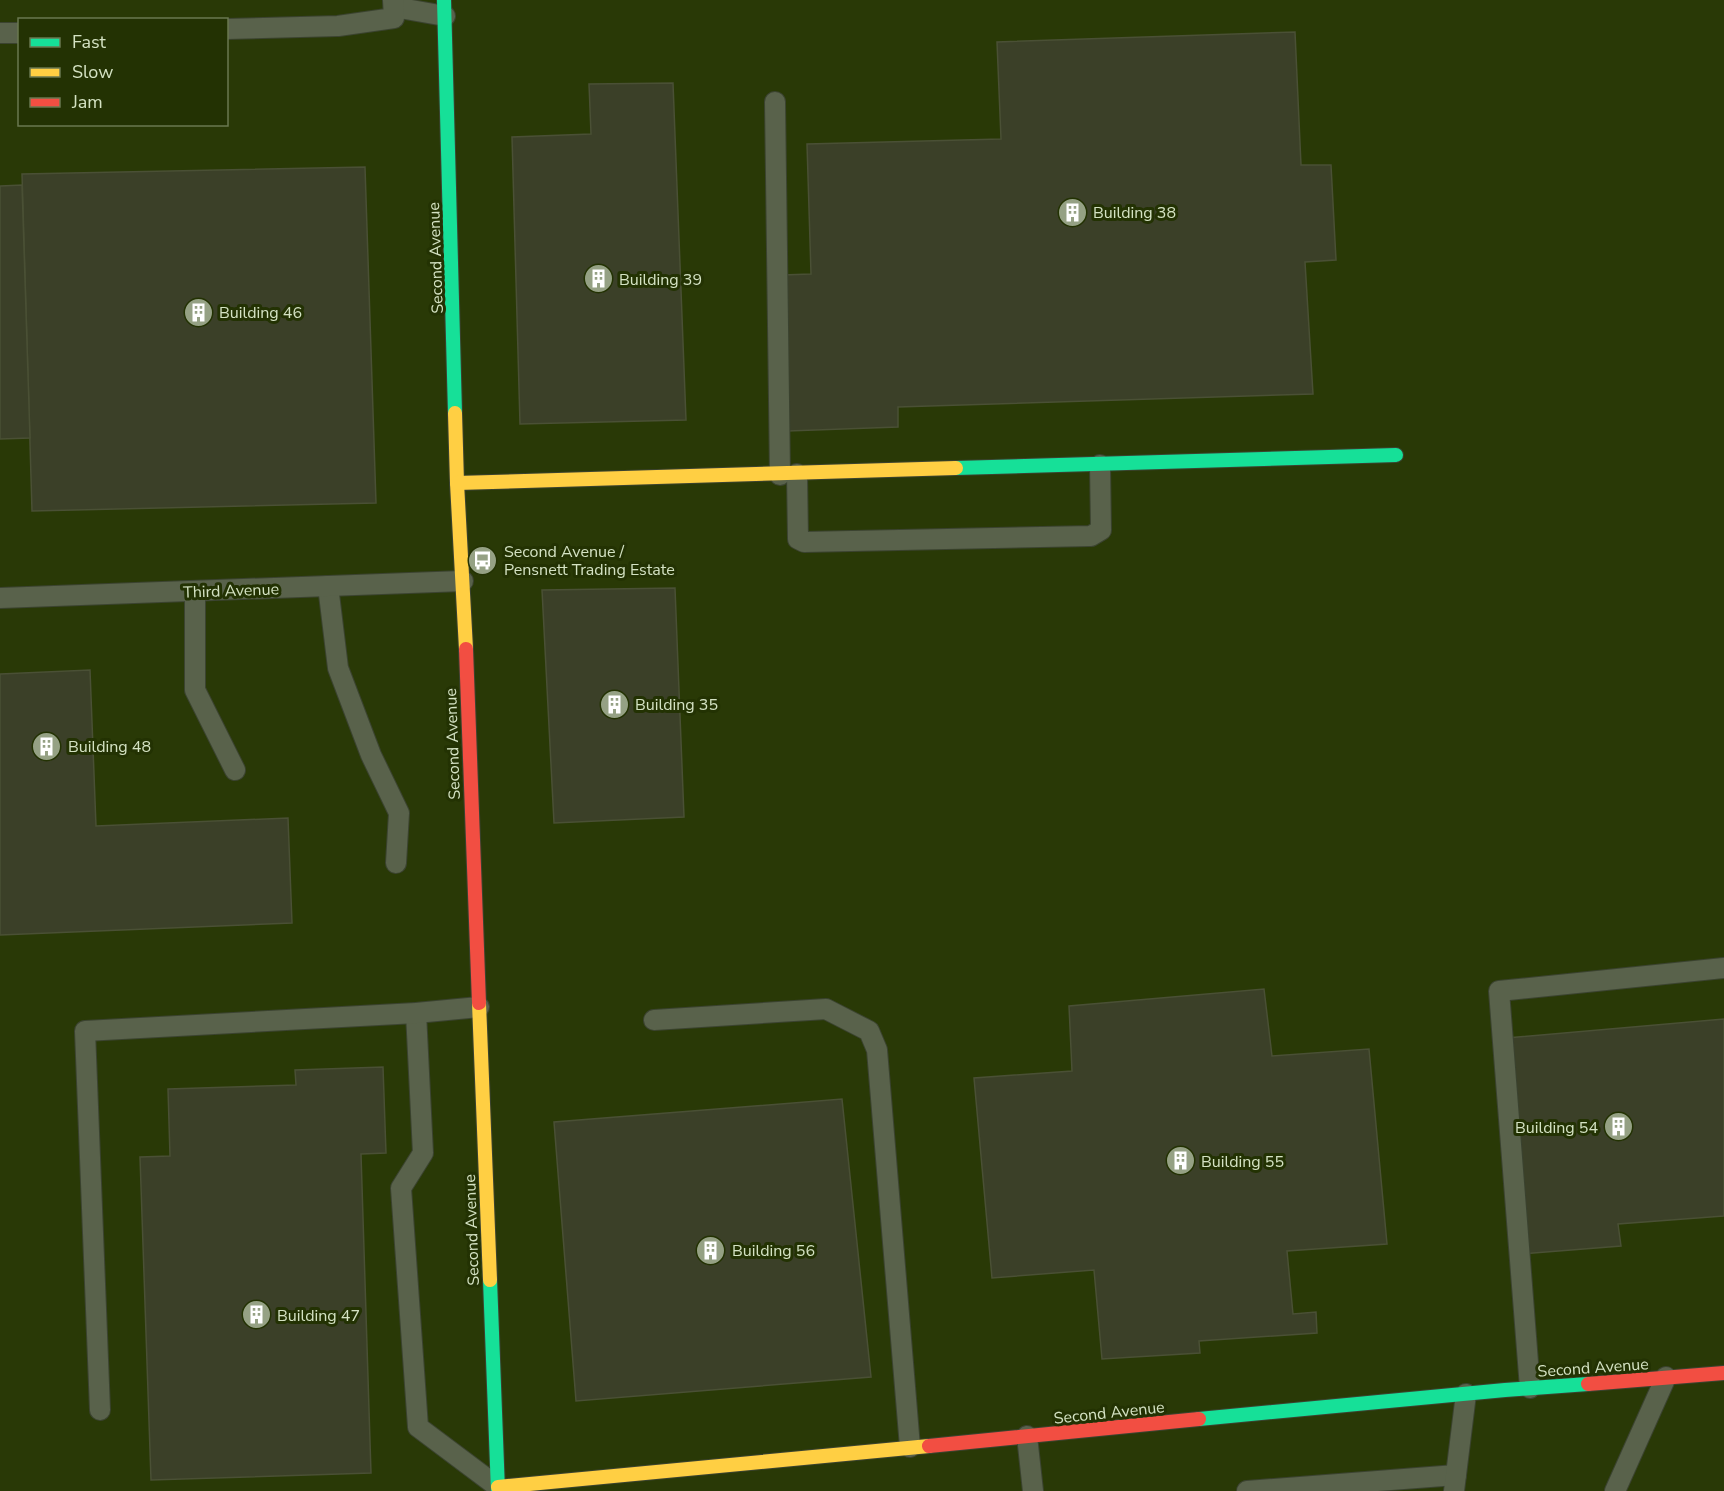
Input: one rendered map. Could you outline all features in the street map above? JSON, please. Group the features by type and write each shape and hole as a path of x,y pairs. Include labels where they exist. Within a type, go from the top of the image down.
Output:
{"street":[{"name":"Second Avenue","path":"445,8 457,483 463,581 498,1489 1466,1394 1724,1373"},
{"path":"457,483 1396,455"}],"lane":[{"path":"228,29 338,26 394,18 393,3 445,8"},
{"path":"0,33 18,33"},
{"path":"775,102 789,474 798,539 804,542 1091,536 1101,530 1100,465"},
{"name":"Third Avenue","path":"0,598 463,581"},
{"path":"328,586 338,668 371,755 399,813 396,863"},
{"path":"195,591 195,690 235,770"},
{"path":"1530,1388 1499,991 1724,968"},
{"path":"100,1410 85,1031 416,1013 479,1007"},
{"path":"654,1020 826,1009 869,1030 877,1050 910,1447"},
{"path":"416,1013 423,1153 401,1188 418,1427 498,1489"},
{"path":"1615,1491 1666,1377"},
{"path":"1247,1491 1455,1483 1466,1394"},
{"path":"1027,1436 1033,1491"}],"shaded area":[{"path":"0,0 1724,0 1724,1491 0,1491"}],"building":[{"name":"Building 38","path":"1295,32 1301,165 1331,165 1336,260 1305,262 1313,394 898,407 898,427 788,431 782,275 811,274 807,144 1001,139 997,42"},
{"name":"Building 39","path":"673,83 686,420 520,424 512,137 591,134 589,84"},
{"name":"Building 46","path":"365,167 376,503 32,511 22,174"},
{"path":"22,185 30,438 0,439 0,186"},
{"name":"Building 35","path":"675,588 684,817 554,823 542,590"},
{"name":"Building 48","path":"90,670 96,826 288,818 292,923 0,935 0,674"},
{"name":"Building 55","path":"1264,989 1272,1056 1369,1049 1387,1244 1287,1251 1293,1314 1316,1312 1317,1333 1199,1341 1200,1353 1102,1359 1094,1270 992,1278 974,1078 1072,1071 1069,1006"},
{"name":"Building 54","path":"1724,1019 1724,1216 1618,1224 1621,1246 1522,1254 1507,1038"},
{"name":"Building 47","path":"383,1067 386,1153 361,1154 371,1473 151,1480 140,1157 170,1156 168,1089 296,1085 295,1070"},
{"name":"Building 56","path":"842,1099 871,1377 576,1401 554,1122"}],"traffic: fast":[{"path":"444,0 455,413"},
{"path":"956,468 1396,455"},
{"path":"490,1280 498,1491"},
{"path":"1199,1419 1588,1384"}],"traffic: slow":[{"path":"455,413 466,649"},
{"path":"457,483 956,468"},
{"path":"479,1003 490,1280"},
{"path":"498,1487 929,1446"}],"traffic: jam":[{"path":"466,649 479,1003"},
{"path":"1588,1384 1724,1373"},
{"path":"929,1446 1199,1419"}],"place":[{"name":"Building 38","path":"1072,212"},
{"name":"Building 39","path":"598,279"},
{"name":"Building 46","path":"198,312"},
{"name":"Second Avenue / Pensnett Trading Estate","path":"483,560"},
{"name":"Building 35","path":"614,704"},
{"name":"Building 48","path":"47,746"},
{"name":"Building 54","path":"1619,1127"},
{"name":"Building 55","path":"1180,1161"},
{"name":"Building 56","path":"711,1250"},
{"name":"Building 47","path":"256,1315"}]}
